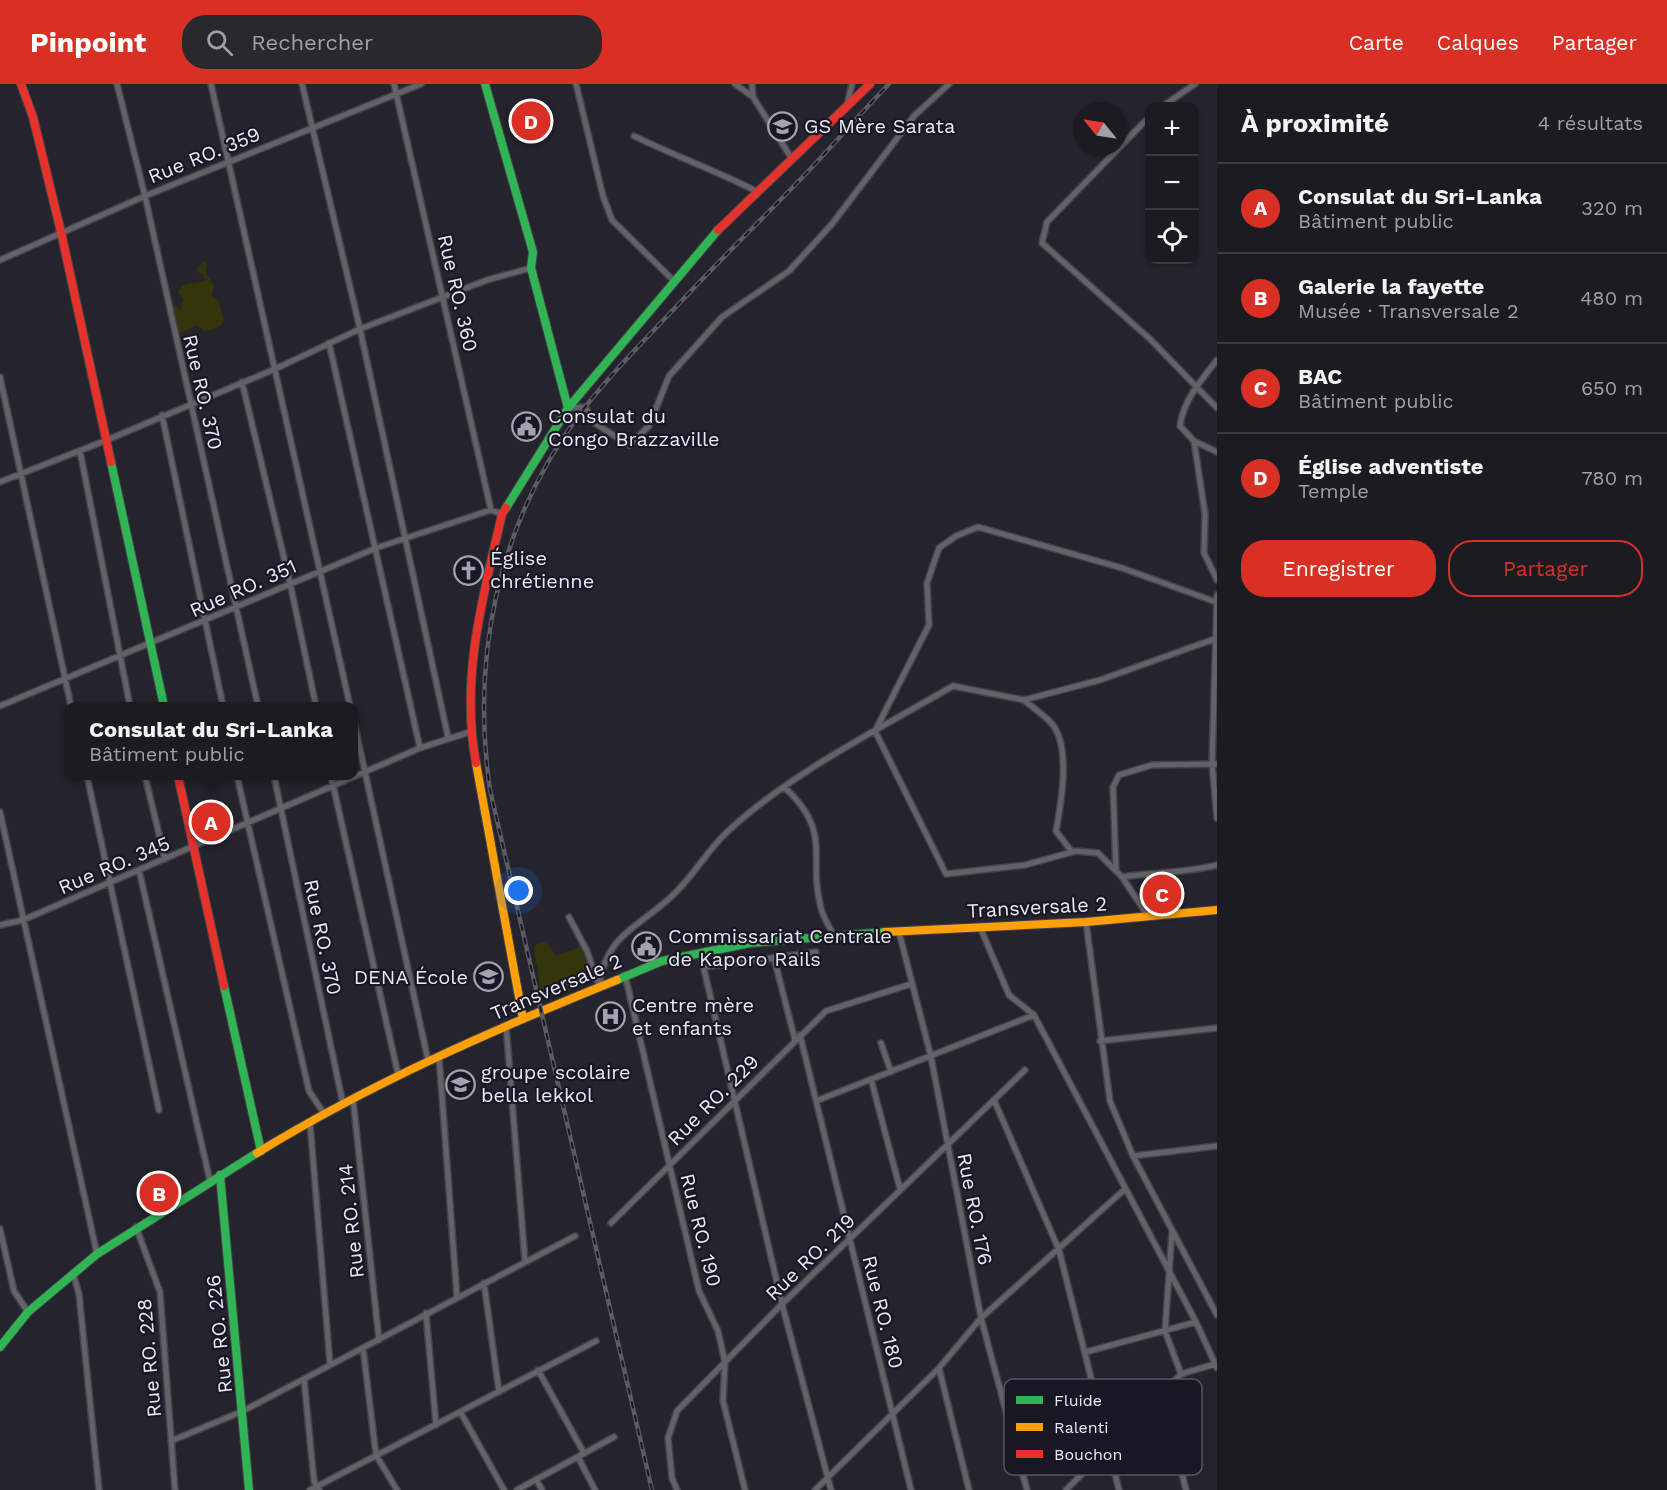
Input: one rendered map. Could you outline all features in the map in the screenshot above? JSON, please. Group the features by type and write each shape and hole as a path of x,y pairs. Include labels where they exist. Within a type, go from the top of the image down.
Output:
{"street":[{"path":"21,84 33,117 61,232 163,702"},
{"name":"Rue RO. 370","path":"117,84 145,196 257,702"},
{"path":"211,84 230,160 274,369 349,702"},
{"path":"302,84 360,329 448,737"},
{"name":"Rue RO. 360","path":"394,84 491,510"},
{"name":"Rue RO. 359","path":"0,260 230,160 397,96 421,84"},
{"path":"485,84 533,252 531,268 568,408"},
{"path":"576,84 603,196 612,220 675,282"},
{"path":"735,84 753,97 792,159"},
{"path":"752,84 753,97"},
{"path":"847,107 852,84"},
{"path":"523,1018 470,732 473,642 502,513 518,494 540,450 568,408 713,235 870,84"},
{"path":"568,408 585,407 597,424 630,445 649,426 669,376 722,317 789,271 832,224 914,116 949,84"},
{"path":"1169,102 1195,84"},
{"path":"1145,120 1047,222 1042,243 1150,339 1217,408"},
{"path":"634,136 709,167 758,192"},
{"path":"0,482 107,440 274,369 360,329 444,296 531,268"},
{"path":"329,343 420,748"},
{"path":"1217,360 1197,386 1181,414 1180,426 1194,441 1217,452"},
{"path":"0,377 70,702"},
{"path":"242,382 290,583 315,702"},
{"path":"162,415 222,702"},
{"path":"1194,441 1205,514 1204,553 1217,580"},
{"path":"80,451 129,702"},
{"path":"491,510 502,513"},
{"name":"Rue RO. 351","path":"0,706 376,548 491,510"},
{"path":"875,731 929,625 927,583 939,548 956,536 978,527 1122,568 1216,602"},
{"path":"1217,595 1214,764 1217,818"},
{"path":"599,986 601,968 610,949 624,932 667,901 724,835 784,787 953,686 1024,700 1100,680 1216,638"},
{"path":"1024,700 1055,728 1063,759 1062,798 1056,831 1072,852"},
{"path":"875,731 946,874 1025,865 1072,852 1098,853 1122,878 1148,916"},
{"name":"Rue RO. 345","path":"358,776 448,737 470,732"},
{"path":"358,741 428,1060"},
{"path":"1116,872 1113,787 1119,775 1152,765 1214,764"},
{"path":"88,780 159,1110"},
{"path":"146,780 165,859"},
{"path":"179,780 261,1151"},
{"path":"238,780 309,1091 325,1115"},
{"name":"Rue RO. 370","path":"275,780 343,1104"},
{"path":"332,780 398,1074"},
{"name":"Rue RO. 345","path":"0,925 23,920 346,780"},
{"path":"784,787 802,803 813,826 818,849 821,908 833,934"},
{"path":"0,812 97,1254"},
{"path":"1122,878 1151,872 1196,871 1217,866"},
{"path":"139,870 210,1181"},
{"name":"Transversale 2","path":"0,1347 28,1312 97,1254 220,1175 398,1074 624,975 700,952 750,943 833,934 1086,922 1217,910"},
{"path":"569,917 587,951 599,986"},
{"path":"1086,922 1100,1041 1110,1101 1133,1156 1217,1315"},
{"path":"980,927 1009,996 1034,1016 1196,1322 1216,1366 1181,1374 1176,1379"},
{"name":"Rue RO. 176","path":"899,932 931,1057 981,1318 1004,1404"},
{"path":"700,952 736,1097 782,1304 831,1490"},
{"path":"704,967 816,952"},
{"name":"Rue RO. 180","path":"774,958 816,1101 911,1490"},
{"name":"Rue RO. 190","path":"624,975 699,1291 718,1331 725,1362 723,1401 745,1490"},
{"name":"Rue RO. 229","path":"611,1223 736,1097 826,1011 911,984"},
{"path":"816,1101 1034,1016"},
{"path":"506,1025 525,1261"},
{"path":"1100,1041 1217,1028"},
{"path":"881,1043 891,1072"},
{"path":"439,1056 457,1297"},
{"name":"Rue RO. 219","path":"677,1490 672,1478 668,1438 670,1426 677,1412 782,1304 969,1121 1025,1070"},
{"path":"871,1079 900,1189"},
{"name":"Rue RO. 214","path":"353,1099 379,1340"},
{"path":"994,1100 1059,1250 1093,1379"},
{"path":"310,1123 330,1364"},
{"path":"1133,1156 1217,1146"},
{"name":"Rue RO. 226","path":"220,1175 249,1490"},
{"path":"815,1490 939,1368 981,1318 1125,1189"},
{"name":"Rue RO. 228","path":"136,1227 160,1292 175,1490"},
{"path":"0,1229 14,1291 28,1312"},
{"path":"1172,1229 1165,1331 1181,1374"},
{"path":"171,1441 243,1411 575,1236"},
{"path":"73,1273 79,1294 99,1490"},
{"path":"484,1283 499,1392"},
{"path":"426,1314 436,1425"},
{"path":"1086,1352 1196,1322"},
{"path":"310,1490 318,1488 376,1455 596,1341"},
{"path":"363,1348 376,1455 397,1490"},
{"path":"939,1368 969,1490"},
{"path":"538,1370 584,1453"},
{"path":"303,1379 314,1481 318,1488"},
{"path":"460,1413 504,1490"},
{"path":"516,1490 614,1437"},
{"path":"578,1457 595,1490"},
{"name":"Rue RO. 176","path":"1023,1475 1027,1490"},
{"path":"1066,1490 1081,1475"},
{"path":"1116,1475 1119,1490"},
{"path":"1182,1475 1186,1490"},
{"path":"536,1479 542,1490"}],"shaded area":[{"path":"206,261 206,274 214,286 212,296 219,301 224,321 213,329 204,331 197,325 178,334 172,308 175,306 181,311 183,299 178,293 182,285 205,281 203,274 197,272 197,268"},
{"path":"542,942 548,944 556,956 580,947 588,966 587,980 577,988 546,998 539,989 534,951 534,946"}],"railway":[{"path":"652,1490 490,790 485,741 484,692 488,643 496,596 509,549 527,504 549,461 576,419 632,354 803,177 889,84"}],"traffic: fast":[{"path":"485,84 533,252 531,268 568,408"},
{"path":"506,508 568,408 718,230"},
{"path":"111,462 163,702"},
{"path":"617,980 662,961 750,943 885,932"},
{"path":"224,986 261,1151"},
{"path":"0,1347 28,1312 97,1254 257,1153"},
{"path":"220,1175 249,1490"}],"traffic: slow":[{"path":"476,763 523,1019"},
{"path":"885,932 1086,922 1217,910"},
{"path":"257,1153 344,1103 433,1059 617,980"}],"traffic: jam":[{"path":"21,84 33,117 61,232 111,462"},
{"path":"718,230 870,84"},
{"path":"476,763 472,731 472,668 481,607 502,514 506,508"},
{"path":"179,780 224,986"}],"place":[{"name":"Église adventiste","path":"531,121"},
{"name":"GS Mère Sarata","path":"783,126"},
{"name":"Consulat du Congo Brazzaville","path":"527,427"},
{"name":"Église chrétienne","path":"469,570"},
{"name":"Consulat du Sri-Lanka","path":"211,822"},
{"name":"BAC","path":"1162,894"},
{"name":"Commissariat Centrale de Kaporo Rails","path":"647,947"},
{"name":"DENA École","path":"489,977"},
{"name":"Centre mère et enfants","path":"611,1016"},
{"name":"groupe scolaire bella lekkol","path":"460,1084"},
{"name":"Galerie la fayette","path":"159,1193"}]}
